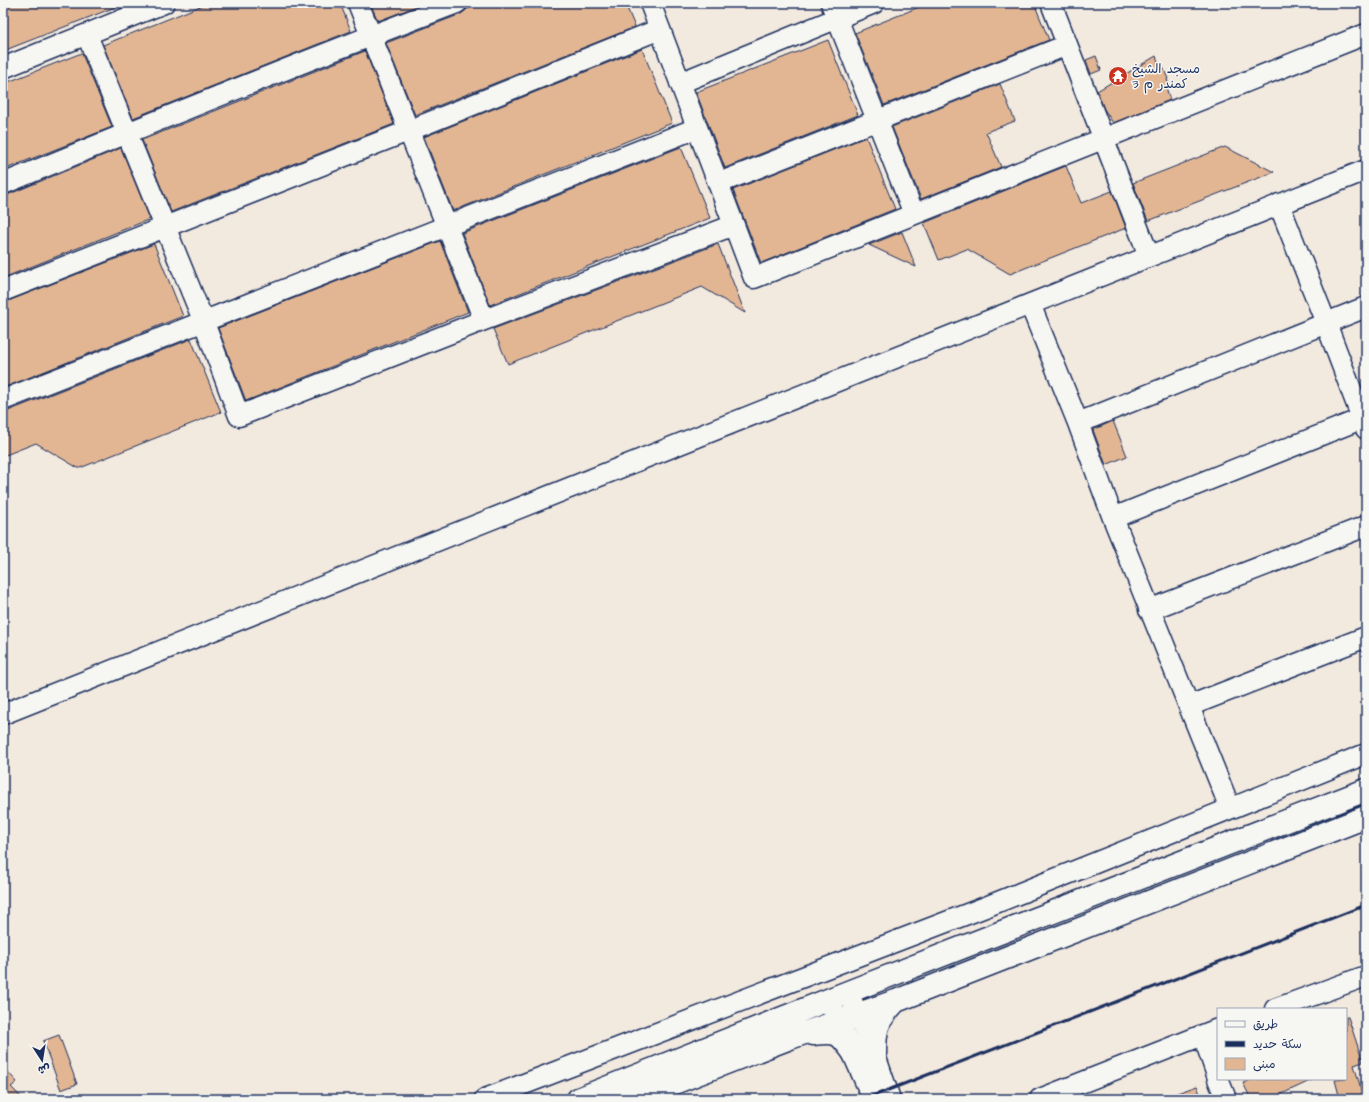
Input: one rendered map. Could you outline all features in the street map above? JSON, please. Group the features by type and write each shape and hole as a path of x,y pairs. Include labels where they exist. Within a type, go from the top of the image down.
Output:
{"main road":[{"path":"578,1099 1366,790"},
{"path":"633,1099 790,1038 896,1001 1366,817"},
{"path":"875,1055 875,1034 882,1016 896,1001"},
{"path":"790,1038 825,1032 837,1034 853,1052"}],"street":[{"path":"4,67 164,3"},
{"path":"358,3 484,320"},
{"path":"3,184 371,35 456,3"},
{"path":"650,3 754,278 1104,140 1366,34"},
{"path":"680,83 834,10 874,3"},
{"path":"1051,3 1149,256"},
{"path":"834,10 914,214"},
{"path":"3,291 408,131 660,29"},
{"path":"87,35 203,320 239,416 484,320 734,225"},
{"path":"719,183 1067,45"},
{"path":"3,400 203,320 696,128"},
{"path":"3,714 1366,170"},
{"path":"1113,518 1365,422 1279,204"},
{"path":"1030,304 1078,424 1149,610 1230,808"},
{"path":"1078,424 1366,307"},
{"path":"1149,610 1366,526"},
{"path":"1189,706 1366,637"},
{"path":"485,1099 848,960 1366,754"},
{"path":"1278,1008 1364,982"},
{"path":"838,996 848,1018 875,1055 890,1099"},
{"path":"848,1018 853,1052 873,1099"},
{"path":"1040,1099 1210,1032 1217,1072"},
{"path":"1219,1080 1226,1099"}],"building":[{"path":"3,3 123,3 123,4 3,51"},
{"path":"208,3 340,3 351,31 133,118 103,45"},
{"path":"370,3 422,3 422,4 378,21"},
{"path":"481,3 625,3 635,27 415,115 386,43 461,14 467,9"},
{"path":"929,3 1034,3 1049,40 884,105 855,33"},
{"path":"828,40 858,115 725,168 696,92"},
{"path":"642,49 672,123 453,211 424,137"},
{"path":"365,51 394,124 171,212 142,140"},
{"path":"82,54 112,127 3,170 3,84"},
{"path":"1096,56 1101,70 1091,74 1086,60"},
{"path":"1156,56 1160,68 1163,67 1168,79 1169,86 1166,87 1170,100 1113,123 1104,109 1097,91"},
{"path":"1000,84 1015,121 986,132 1001,167 921,199 892,127"},
{"path":"866,137 895,209 761,263 733,190"},
{"path":"681,147 710,218 490,305 462,233"},
{"path":"1225,147 1274,172 1148,221 1133,183"},
{"path":"121,148 150,219 3,278 3,195 7,195"},
{"path":"1066,166 1081,203 1112,191 1126,228 1010,274 967,249 939,260 924,223"},
{"path":"902,232 916,267 869,245"},
{"path":"440,241 468,312 246,401 218,328"},
{"path":"154,244 183,316 3,388 3,303"},
{"path":"718,244 745,313 702,287 508,364 493,329"},
{"path":"191,339 221,412 80,468 36,443 3,456 3,413"},
{"path":"1113,421 1127,456 1106,465 1093,430"},
{"path":"1348,1017 1363,1062 1354,1065 1364,1099 1340,1099 1335,1080 1347,1080"},
{"path":"59,1035 77,1084 61,1090 43,1041"},
{"path":"3,1067 17,1082 11,1087 23,1099 3,1099"},
{"path":"1250,1080 1312,1080 1271,1099 1251,1099 1243,1083"},
{"path":"1197,1086 1202,1099 1166,1099 1166,1097"}],"railway":[{"path":"865,1099 1366,905"}],"place":[{"name":"مسجد الشيخ كمندر م 3","path":"1118,76"}]}
